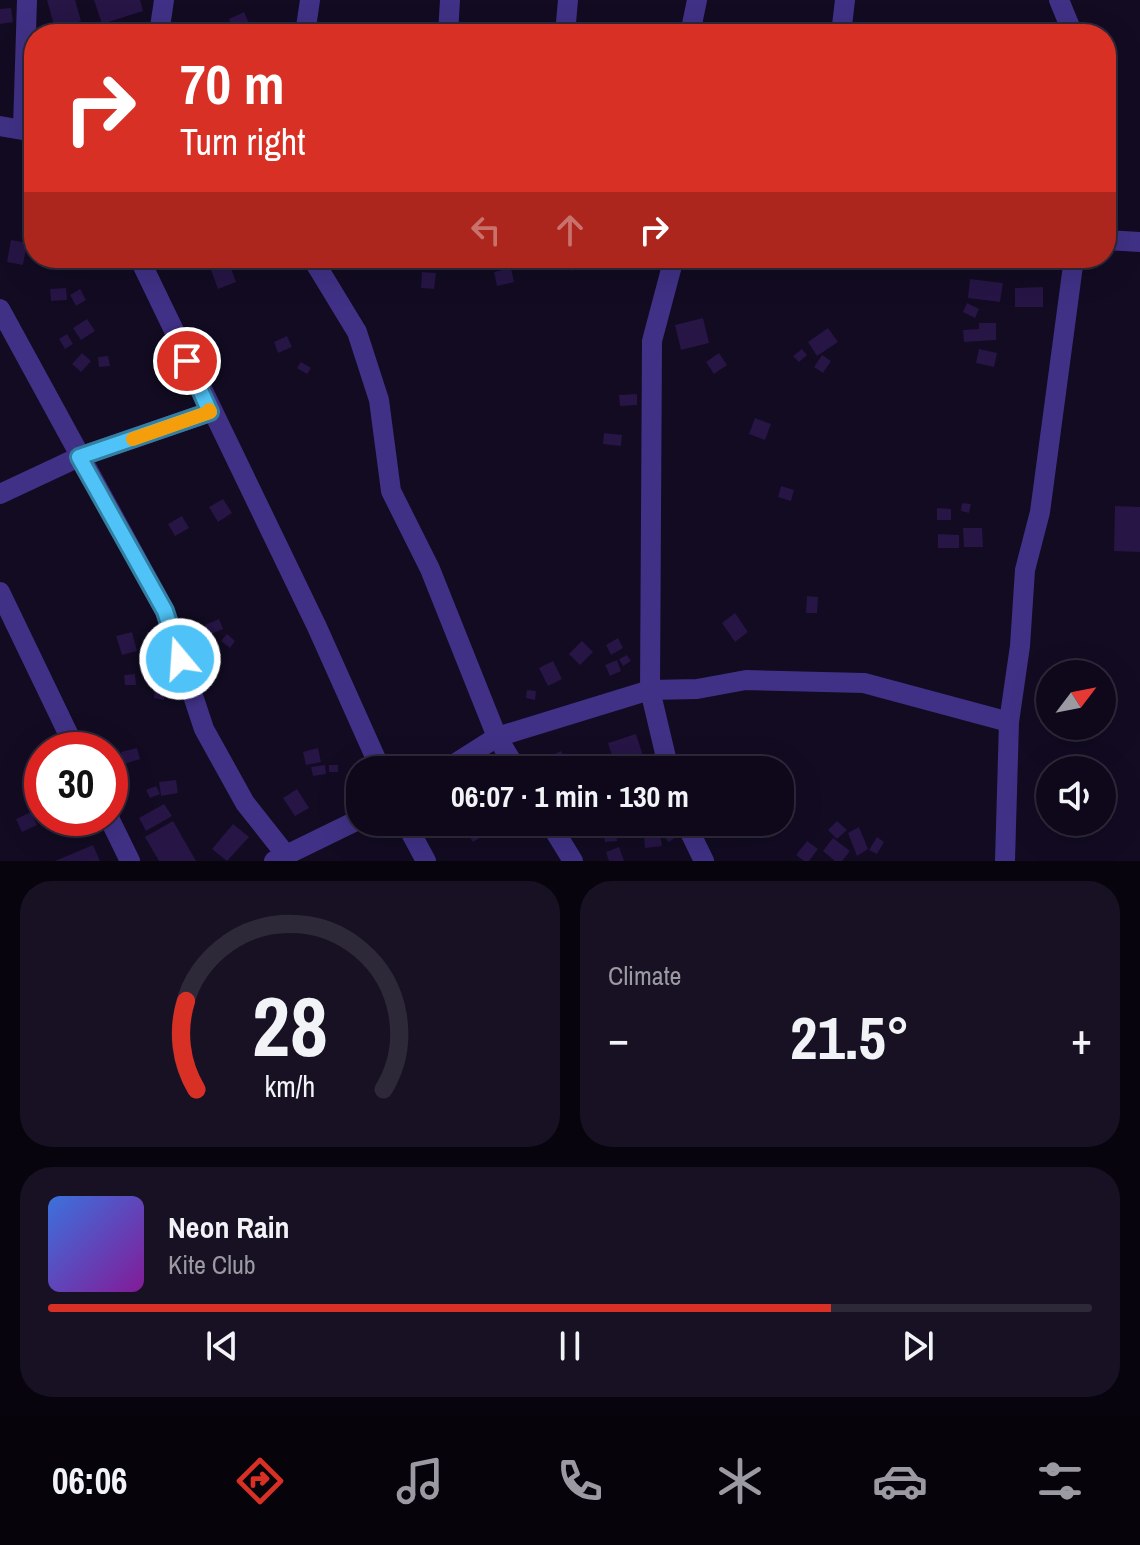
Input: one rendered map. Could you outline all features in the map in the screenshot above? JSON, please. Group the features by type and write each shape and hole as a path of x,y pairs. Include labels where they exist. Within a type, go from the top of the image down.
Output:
{"street":[{"path":"27,0 27,24"},
{"path":"160,24 164,0"},
{"path":"306,24 310,0"},
{"path":"449,24 450,0"},
{"path":"566,24 568,0"},
{"path":"692,24 697,0"},
{"path":"842,24 845,0"},
{"path":"1059,0 1069,24"},
{"path":"1074,24 1077,0"},
{"path":"0,126 24,129"},
{"path":"1116,241 1140,242"},
{"path":"144,268 210,412 317,627 375,756"},
{"path":"318,268 357,332 379,400 391,491 430,569 497,737 509,756"},
{"path":"666,756 650,690 652,341 671,268"},
{"path":"1005,861 1009,722 1020,646 1025,570 1040,512 1073,268"},
{"path":"0,309 165,611 204,729 280,858 346,826"},
{"path":"0,494 79,457 210,412"},
{"path":"0,592 67,732"},
{"path":"467,756 497,737 650,690 697,689 746,680 864,683 1009,722"},
{"path":"118,836 130,861"},
{"path":"413,836 426,861"},
{"path":"558,836 573,861"},
{"path":"692,836 704,861"}],"building":[{"path":"47,0 75,0 81,21 54,24"},
{"path":"94,0 140,0 143,11 102,24"},
{"path":"11,8 13,22 0,24 0,9"},
{"path":"244,12 249,24 231,24 229,19"},
{"path":"11,240 24,242 23,265 7,262"},
{"path":"231,268 236,282 218,289 211,270"},
{"path":"511,268 514,282 497,286 494,272"},
{"path":"422,272 436,273 434,289 421,288"},
{"path":"970,279 1003,283 1000,302 968,298"},
{"path":"1043,287 1043,307 1015,307 1015,288"},
{"path":"66,288 67,300 51,301 50,289"},
{"path":"80,289 86,300 76,306 70,295"},
{"path":"967,303 979,309 975,318 963,312"},
{"path":"703,318 709,343 681,350 675,325"},
{"path":"87,319 95,331 81,340 73,328"},
{"path":"979,323 996,323 996,340 964,342 963,330 979,329"},
{"path":"828,328 838,342 817,356 808,342"},
{"path":"67,334 73,344 65,349 59,339"},
{"path":"287,336 292,347 278,353 274,342"},
{"path":"802,349 807,355 799,362 793,356"},
{"path":"979,349 997,353 994,367 976,363"},
{"path":"82,353 91,361 81,372 72,364"},
{"path":"719,353 727,365 714,374 706,362"},
{"path":"822,355 831,361 823,373 814,367"},
{"path":"108,356 110,366 99,367 98,357"},
{"path":"301,362 311,368 307,374 297,368"},
{"path":"637,394 637,405 620,406 619,395"},
{"path":"755,418 771,424 765,440 749,434"},
{"path":"604,433 622,435 621,446 603,444"},
{"path":"781,486 794,490 791,501 778,497"},
{"path":"223,499 232,513 218,522 209,507"},
{"path":"962,503 971,504 969,513 961,511"},
{"path":"1115,506 1140,507 1140,552 1114,551"},
{"path":"937,508 951,509 951,520 937,520"},
{"path":"182,516 189,528 175,536 168,524"},
{"path":"963,528 982,528 983,547 964,547"},
{"path":"938,534 959,535 959,548 938,548"},
{"path":"807,596 818,597 817,613 806,613"},
{"path":"735,613 748,632 735,642 722,623"},
{"path":"219,619 223,629 209,635 205,625"},
{"path":"169,630 170,643 153,644 152,632"},
{"path":"132,632 137,651 122,655 116,636"},
{"path":"227,634 235,641 230,648 221,641"},
{"path":"618,638 623,648 611,655 606,645"},
{"path":"582,641 593,652 580,665 569,654"},
{"path":"627,655 631,661 623,666 619,659"},
{"path":"617,660 621,671 610,676 605,665"},
{"path":"553,661 562,679 548,686 539,668"},
{"path":"135,674 136,685 125,685 124,675"},
{"path":"155,688 165,690 164,700 154,698"},
{"path":"527,690 536,691 535,700 526,698"},
{"path":"636,734 643,756 612,756 608,743"},
{"path":"137,748 140,759 128,763 128,750"},
{"path":"318,748 321,762 306,765 303,752"},
{"path":"325,765 326,774 313,776 311,767"},
{"path":"329,765 338,765 338,772 329,772"},
{"path":"176,780 178,793 161,796 159,782"},
{"path":"156,786 160,794 150,798 146,790"},
{"path":"297,789 309,808 295,816 283,798"},
{"path":"164,804 172,816 146,831 139,818"},
{"path":"24,815 24,831 22,832 16,819"},
{"path":"173,821 196,861 159,861 145,837"},
{"path":"837,821 847,830 837,839 828,830"},
{"path":"233,824 249,837 227,861 212,849"},
{"path":"859,827 868,849 857,856 848,833"},
{"path":"469,836 483,836 473,842"},
{"path":"604,836 616,836 617,841 605,842"},
{"path":"644,836 660,836 662,846 645,848"},
{"path":"663,836 677,836 669,842"},
{"path":"877,837 884,842 877,854 869,850"},
{"path":"833,838 850,851 842,861 835,861 823,851"},
{"path":"807,841 818,849 809,861 804,861 796,855"},
{"path":"93,845 100,861 55,861"},
{"path":"619,847 624,861 609,861 606,852"}],"slow traffic":[{"path":"133,439 209,410"}],"route":[{"path":"180,659 165,611 79,457 210,412 187,361"}]}
